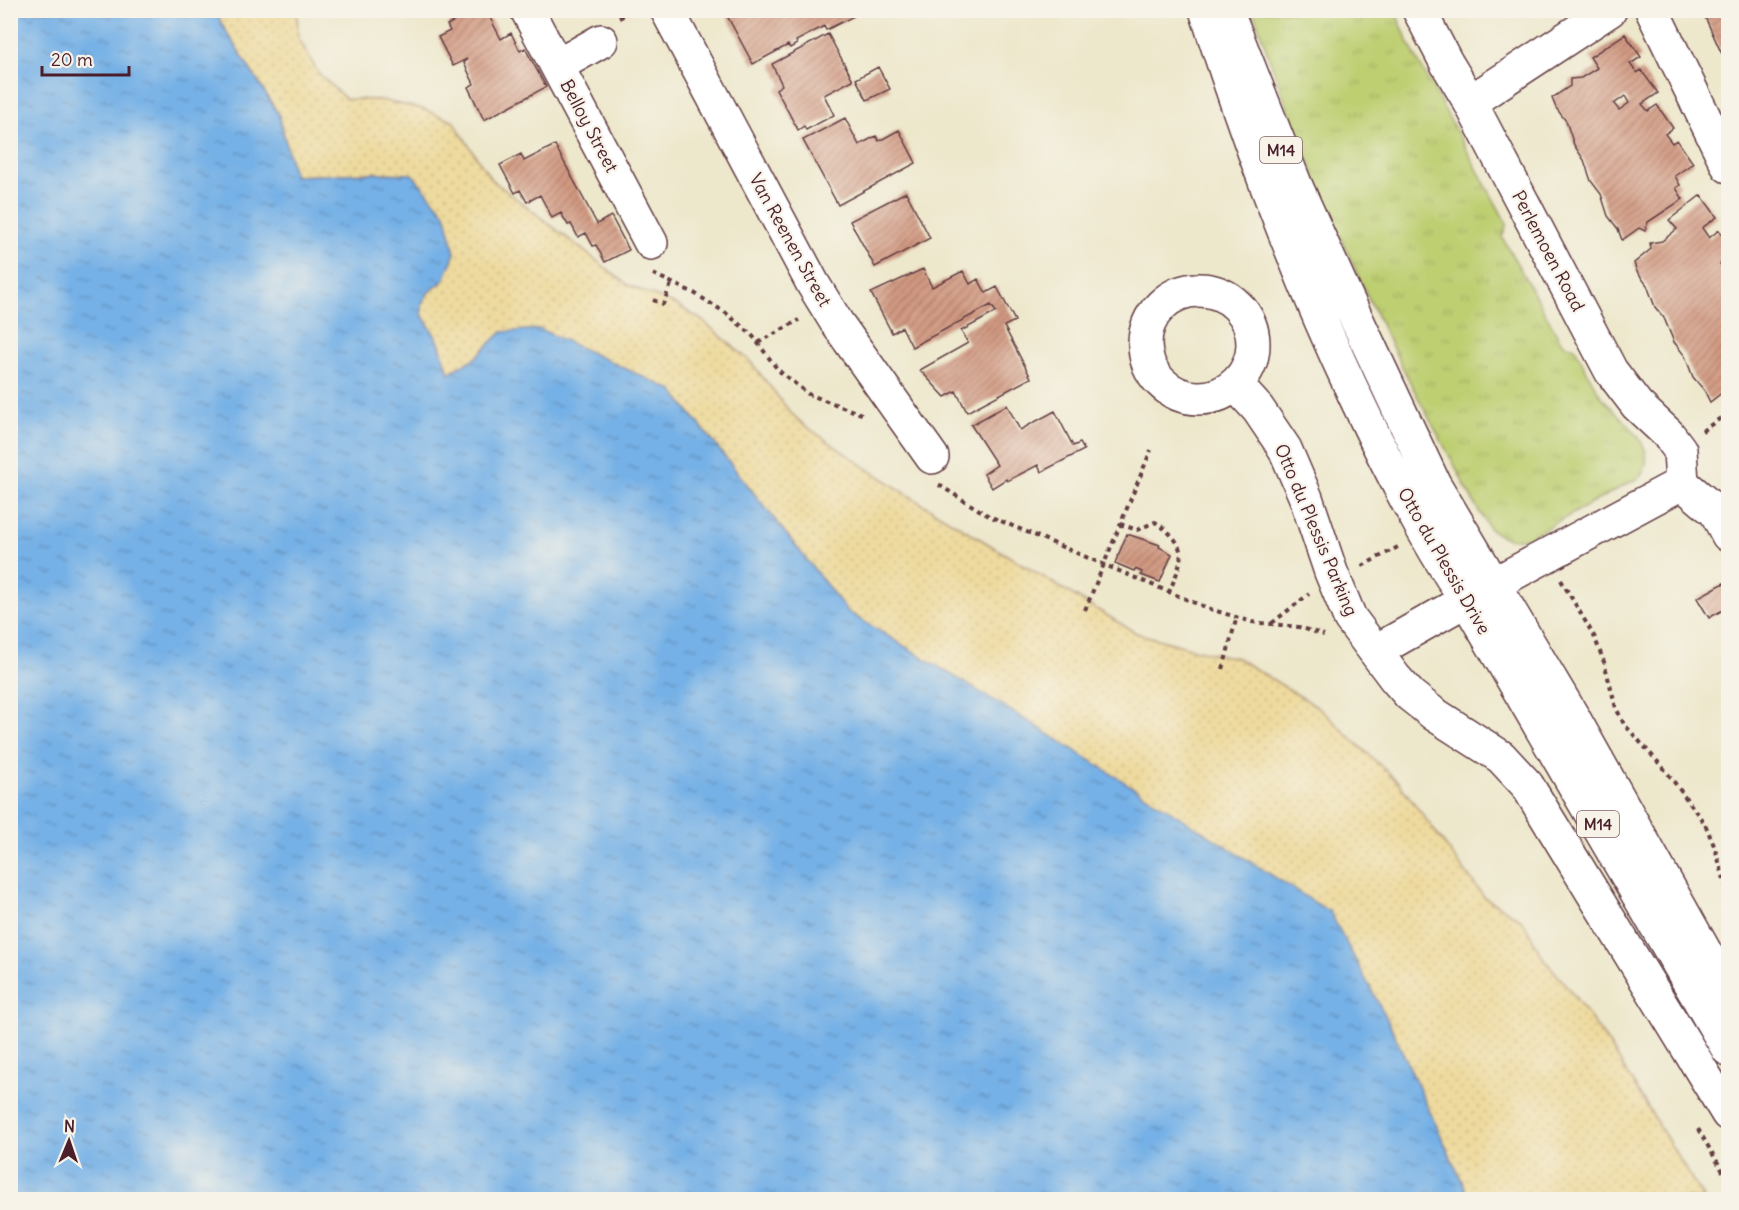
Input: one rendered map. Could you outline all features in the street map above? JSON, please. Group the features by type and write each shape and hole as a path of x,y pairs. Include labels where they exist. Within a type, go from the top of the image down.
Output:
{"main road":[{"name":"Belloy Street","path":"527,10 651,243"},
{"name":"Van Reenen Street","path":"667,10 813,284 837,323 932,457"},
{"name":"Otto du Plessis Drive","path":"1206,10 1273,207 1325,332 1373,434 1437,556 1479,592 1625,807 1728,993"},
{"name":"Otto du Plessis Drive","path":"1227,10 1295,184 1345,297 1434,484 1479,592 1728,1049"},
{"name":"Perlemoen Road","path":"1419,10 1470,102 1611,371 1637,405 1668,434 1680,450 1682,483"},
{"path":"1470,102 1610,10"},
{"path":"1652,10 1728,166"},
{"path":"557,66 610,30"},
{"name":"Otto du Plessis Parking","path":"1236,385 1258,409 1285,449 1306,498 1331,572 1350,618 1410,695 1434,714 1501,758 1527,785 1728,1114"},
{"path":"1376,651 1479,592 1682,483 1716,512 1728,536"}],"path":[{"path":"610,30 634,10"},
{"path":"653,300 663,304 672,282"},
{"path":"758,343 804,317"},
{"path":"1714,425 1728,413"},
{"path":"1084,610 1151,450"},
{"path":"1120,524 1137,530 1155,522 1170,532 1179,545 1181,557 1179,570 1169,592"},
{"path":"1354,571 1400,546"},
{"path":"1559,577 1594,636 1604,662 1616,708 1624,724 1666,771 1705,824 1728,892"},
{"path":"1313,591 1271,623 1314,630 1331,638"},
{"path":"1223,669 1237,616"},
{"path":"1692,1119 1728,1180"}],"green space":[{"path":"1253,11 1395,11 1411,48 1507,224 1502,237 1562,343 1575,348 1599,393 1642,443 1646,453 1646,465 1640,477 1528,538 1507,538 1489,528 1415,392 1338,232 1293,122"}],"sand":[{"path":"217,11 297,11 298,37 319,74 346,99 381,100 423,109 453,121 491,179 628,285 679,306 703,321 750,361 790,412 804,425 877,475 1136,633 1197,650 1237,658 1318,707 1398,782 1484,897 1522,920 1544,959 1570,990 1609,1044 1704,1199 1470,1199 1389,1023 1036,726 848,612 672,390 502,332 475,358 449,373 438,340 422,315 422,304 428,293 444,280 411,174 294,176 279,115 221,23"}],"water":[{"path":"10,11 217,11 221,23 279,115 294,176 412,174 445,213 455,253 444,280 428,293 422,304 422,315 438,340 449,373 475,358 502,332 540,329 672,390 848,612 1036,726 1330,912 1389,1023 1470,1199 11,1199"}],"building":[{"path":"474,10 486,10 501,39 511,33 520,51 525,48 546,87 484,120 468,87 474,84 464,63 467,59 453,66 438,37 450,31 447,25"},
{"path":"724,10 851,10 854,16 826,30 824,26 796,41 797,44 790,48 788,45 753,64"},
{"path":"1697,10 1728,10 1728,60 1721,52 1705,17"},
{"path":"828,34 853,80 824,95 834,115 806,130 804,126 798,130 776,89 782,85 772,64"},
{"path":"1625,34 1641,57 1630,64 1637,73 1641,70 1658,93 1642,104 1648,111 1657,105 1673,128 1665,134 1672,143 1677,140 1693,163 1675,176 1680,185 1676,188 1683,199 1648,222 1645,231 1639,228 1622,240 1618,229 1608,216 1601,194 1591,181 1584,160 1574,145 1566,121 1552,98 1570,86 1570,79 1581,78 1597,68 1590,57","holes":["1625,96 1629,103 1619,110 1614,104"]},
{"path":"878,67 890,89 867,100 856,79"},
{"path":"845,118 859,145 876,136 879,141 899,130 916,163 838,205 803,140"},
{"path":"555,145 597,224 611,216 629,250 605,262 586,233 578,237 571,224 568,225 561,213 552,218 540,195 527,202 520,190 515,193 500,165 521,154 524,161"},
{"path":"906,192 930,238 875,267 850,221"},
{"path":"1701,195 1717,217 1702,228 1709,238 1719,230 1728,243 1728,258 1720,264 1728,272 1728,388 1710,402 1693,377 1685,356 1674,342 1664,318 1655,307 1647,285 1637,272 1634,263 1651,249 1650,243 1662,241 1677,229 1669,220"},
{"path":"923,269 932,287 963,271 970,284 978,279 986,293 997,287 1015,321 1004,326 1031,378 967,412 956,391 945,397 920,370 968,343 961,331 996,312 991,305 912,347 902,327 892,333 871,293"},
{"path":"1007,405 1020,430 1055,411 1073,446 1080,443 1084,450 1041,472 1038,465 992,488 984,474 997,465 971,425"},
{"path":"1127,534 1160,545 1159,547 1172,554 1160,582 1141,575 1142,572 1135,569 1134,571 1115,563"},
{"path":"1724,583 1728,591 1728,607 1709,618 1697,598"}]}
